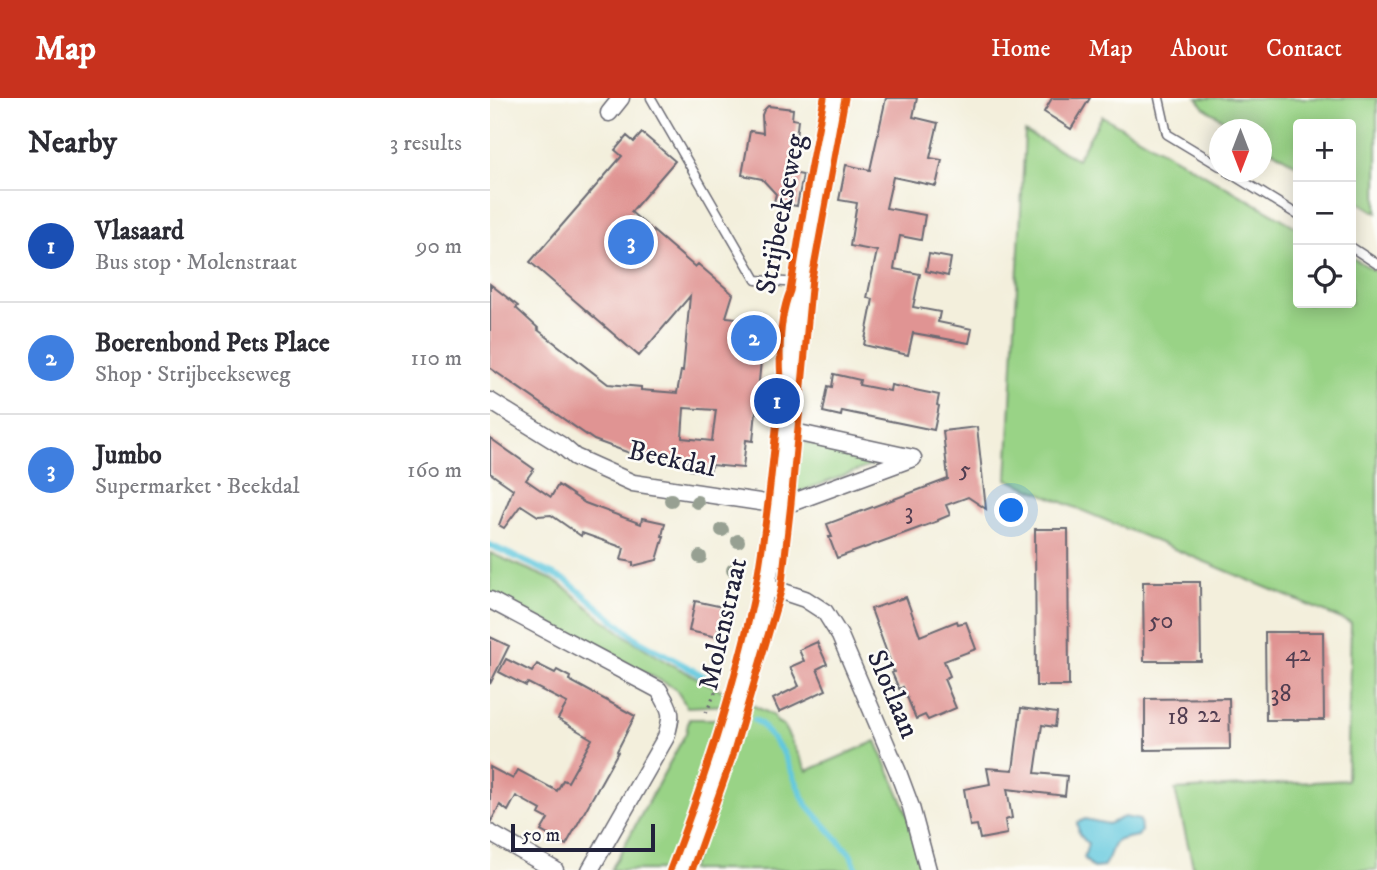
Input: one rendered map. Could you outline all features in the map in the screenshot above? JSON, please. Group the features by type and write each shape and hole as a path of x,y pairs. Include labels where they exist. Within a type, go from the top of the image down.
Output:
{"main road":[{"name":"Strijbeekseweg","path":"790,374 812,203 834,98"},
{"name":"Molenstraat","path":"682,870 719,767 764,588 779,505 790,374"}],"street":[{"path":"609,113 621,98"},
{"name":"Beekdal","path":"490,401 561,445 575,457 633,483 779,505"},
{"path":"779,505 913,458 785,430"},
{"name":"Slotlaan","path":"764,588 805,599 825,612 840,636 898,772 911,807 928,870"},
{"path":"490,600 659,690 671,713"},
{"name":"Molenstraat","path":"590,870 666,737 671,713"},
{"path":"490,833 555,870"}],"lane":[{"path":"651,98 756,280 800,283"},
{"path":"1159,98 1167,134 1209,159"},
{"path":"1244,182 1293,212"},
{"path":"1356,250 1377,264"}],"path":[{"path":"671,713 715,713"}],"green space":[{"path":"1197,98 1377,98 1377,213 1356,200 1356,119 1293,119 1293,163 1272,150 1272,119 1222,119 1205,108"},
{"path":"1102,116 1209,177 1209,182 1218,182 1293,225 1293,308 1356,308 1356,260 1377,272 1377,870 1194,870 1175,790 1347,780 1351,623 1007,479 1025,132 1077,159"},
{"path":"792,440 889,459 786,497"},
{"path":"490,553 553,580 630,639 668,663 731,695 728,705 687,707 675,688 490,593"},
{"path":"746,702 773,715 777,722 783,725 807,771 876,741 909,820 918,853 919,870 690,870"},
{"path":"689,719 724,719 672,870 611,870 686,733"}],"water":[{"path":"1124,817 1140,820 1141,831 1138,836 1116,842 1103,867 1093,868 1084,858 1088,844 1079,834 1077,823 1085,819 1108,824"}],"building":[{"path":"886,98 917,98 913,117 938,123 930,158 942,160 936,186 893,177 886,208 925,215 921,240 900,236 894,269 920,274 913,307 940,312 938,322 972,329 969,343 913,333 908,355 864,345 873,299 867,298 877,251 850,246 857,203 839,200 846,165 870,170"},
{"path":"1052,98 1090,98 1071,129 1044,112"},
{"path":"768,106 793,109 792,119 798,120 792,173 803,175 797,206 774,202 776,194 762,179 742,175 750,131 763,133 762,115"},
{"path":"642,133 675,161 631,212 695,267 698,264 733,294 726,317 765,321 753,441 746,440 743,468 711,465 710,472 690,470 691,462 655,458 654,462 594,440 490,368 490,284 518,306 516,308 538,330 608,384 677,393 683,371 690,296 639,356 530,262 622,156 615,150 627,136 634,142","holes":["684,408 716,410 712,441 682,438"]},
{"path":"929,254 951,258 948,276 926,271"},
{"path":"834,374 860,380 859,385 890,391 891,385 939,395 934,430 842,411 841,416 823,412 828,386 832,387"},
{"path":"977,427 986,509 968,497 946,505 950,515 938,521 837,558 827,524 948,479 943,431"},
{"path":"490,438 534,469 526,480 551,497 558,485 585,503 641,524 642,518 665,523 657,560 633,566 633,562 621,560 624,548 582,533 581,536 551,515 538,516 521,505 504,528 499,525 513,489 490,473"},
{"path":"1035,529 1068,529 1069,686 1036,686"},
{"path":"1143,582 1200,582 1201,661 1144,661"},
{"path":"906,597 920,636 957,621 958,624 966,622 976,649 944,661 950,676 944,679 956,708 928,720 925,715 916,719 903,687 899,689 871,609"},
{"path":"695,601 723,607 717,637 689,631"},
{"path":"1265,632 1323,632 1324,720 1266,720"},
{"path":"490,637 509,646 490,684"},
{"path":"817,642 827,664 817,669 826,690 779,712 773,699 799,686 790,667 804,661 799,650"},
{"path":"506,659 532,672 537,664 555,673 557,670 570,677 569,680 635,716 566,845 541,831 548,819 539,814 541,810 516,796 508,811 500,805 490,823 490,767 513,779 518,770 557,791 563,780 568,782 592,739 558,719 567,703 499,672"},
{"path":"1229,698 1230,749 1145,750 1145,699"},
{"path":"1021,708 1057,713 1055,727 1042,725 1035,773 1067,776 1065,796 1007,789 1012,818 1005,820 1007,834 980,839 977,825 970,826 964,789 990,784 987,768 1013,770"}],"waterway":[{"path":"490,545 567,581 638,640 709,679"},
{"path":"755,720 783,752 806,804 851,855 857,870"}],"cycle path":[{"path":"670,870 721,723 754,596 776,431 781,380 782,323 824,98"},
{"path":"692,870 733,755 781,591 812,278 845,98"}],"place":[{"name":"Jumbo","path":"631,242"},
{"name":"Boerenbond Pets Place","path":"754,338"},
{"name":"Vlasaard","path":"777,401"}]}
